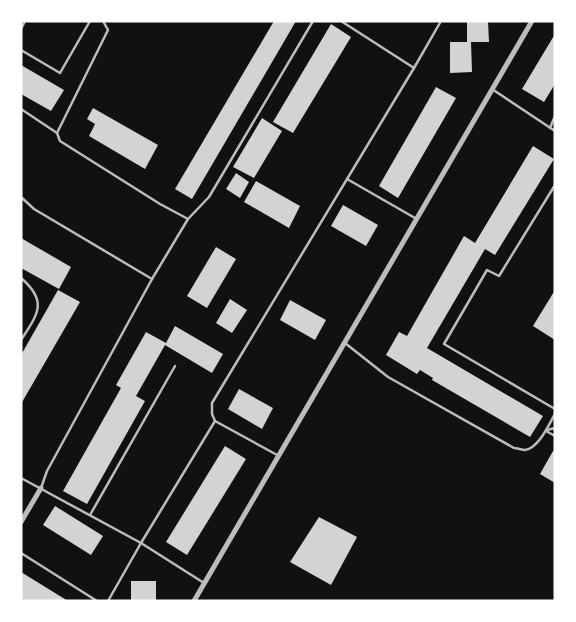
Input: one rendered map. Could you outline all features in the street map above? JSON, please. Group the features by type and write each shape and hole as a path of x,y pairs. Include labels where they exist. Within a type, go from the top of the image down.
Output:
{"street":[{"path":"194,601 532,21"},
{"path":"21,522 41,488"}],"lane":[{"path":"21,29 25,21"},
{"path":"21,50 60,73 90,21"},
{"path":"57,133 108,30 103,21"},
{"path":"41,488 47,471 152,278 188,219 209,196 312,21"},
{"path":"341,21 414,68"},
{"path":"279,456 215,421 212,414 212,403 441,21"},
{"path":"492,89 555,131"},
{"path":"21,109 57,133 60,141 160,204 188,219"},
{"path":"550,128 555,116"},
{"path":"347,179 417,219"},
{"path":"555,185 499,276 487,270 444,344 555,409"},
{"path":"21,197 34,209 152,278"},
{"path":"21,278 36,295 38,306 36,316 21,340"},
{"path":"345,343 388,377 514,448 525,450 534,446 546,431 555,414"},
{"path":"90,515 176,366"},
{"path":"108,601 215,421"},
{"path":"546,431 555,428"},
{"path":"546,431 555,436"},
{"path":"21,478 141,544 205,583"},
{"path":"21,552 97,601"}],"building":[{"path":"274,21 296,21 192,199 175,189"},
{"path":"467,21 488,21 489,42 471,42 472,72 450,73 450,42 467,42"},
{"path":"331,24 351,37 293,133 273,122"},
{"path":"555,34 555,84 544,102 522,89"},
{"path":"21,65 64,90 51,111 21,94"},
{"path":"436,87 456,98 398,198 379,186"},
{"path":"93,108 158,145 145,169 89,136 95,124 87,119"},
{"path":"262,118 282,131 254,178 233,167"},
{"path":"533,146 554,159 495,255 485,249 427,348 543,416 530,437 432,380 433,378 420,370 417,374 386,355 399,332 407,336 464,236 475,243"},
{"path":"236,173 249,182 240,198 226,189"},
{"path":"256,181 300,206 289,228 244,202"},
{"path":"343,205 378,225 366,246 331,226"},
{"path":"21,238 71,267 59,289 21,268"},
{"path":"216,247 236,259 207,308 187,296"},
{"path":"58,290 80,302 21,404 21,355"},
{"path":"555,290 555,340 533,326"},
{"path":"230,299 247,310 232,333 216,323"},
{"path":"290,300 326,320 315,340 280,320"},
{"path":"175,326 223,354 212,373 165,345 136,396 145,401 87,504 63,491 121,388 116,385 146,332 166,343"},
{"path":"239,389 273,408 262,429 228,409"},
{"path":"225,446 246,459 187,555 166,542"},
{"path":"553,451 555,452 555,483 540,474"},
{"path":"55,506 103,536 91,555 43,525"},
{"path":"319,517 357,537 331,585 290,562"},
{"path":"21,572 68,601 22,601"},
{"path":"131,581 156,581 156,601 131,601"}]}
